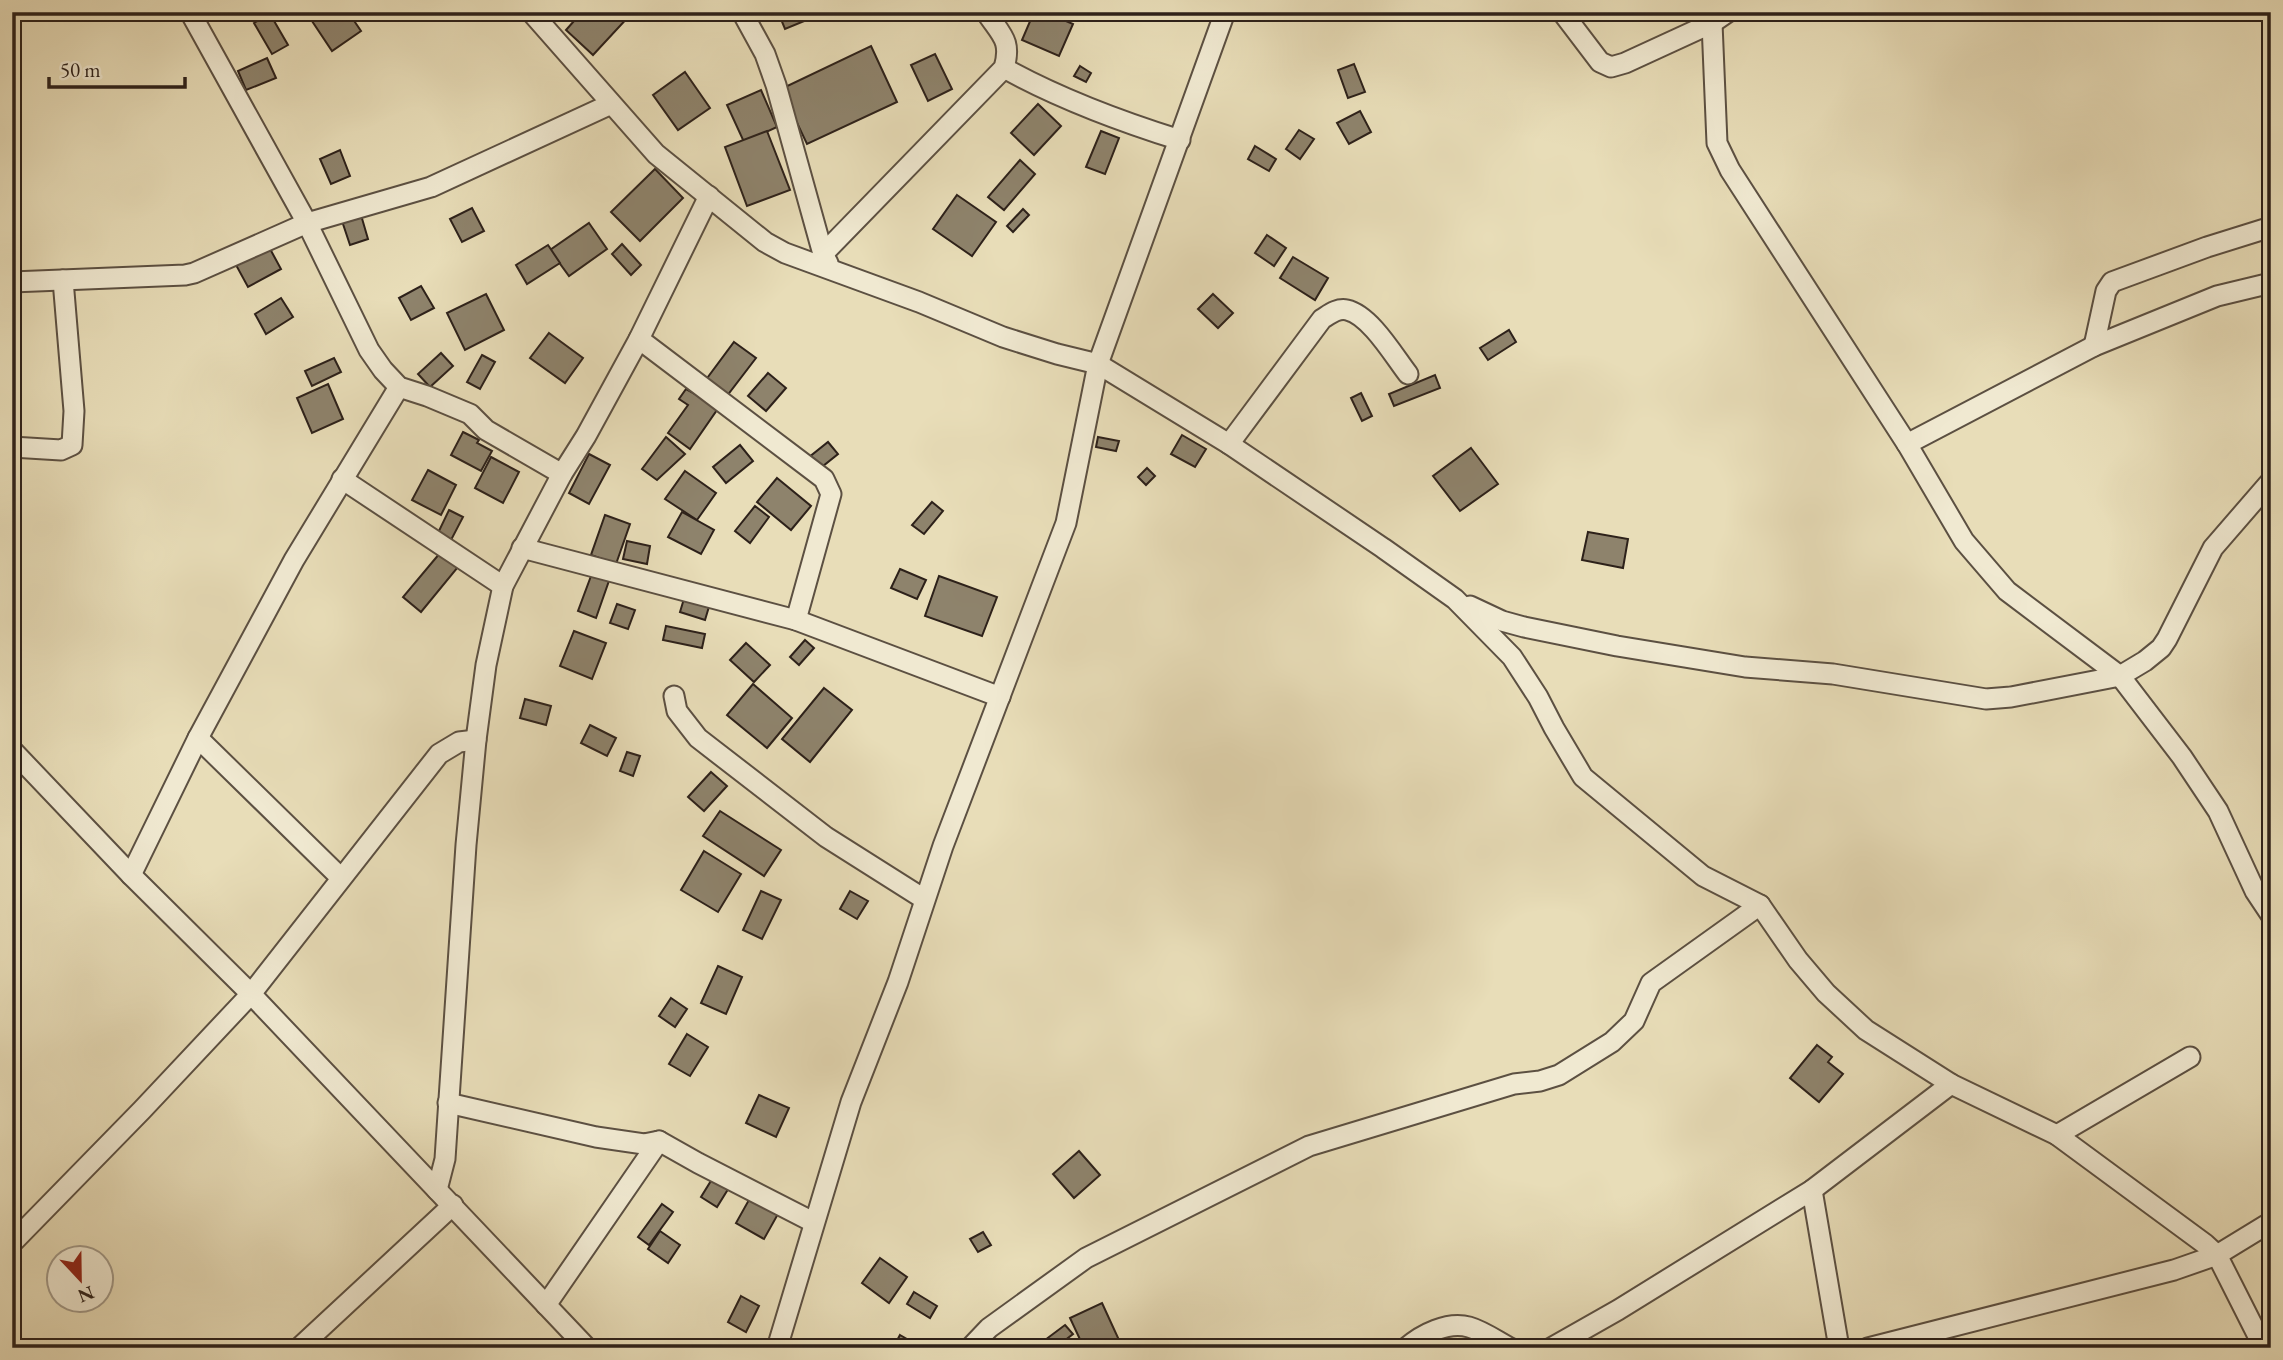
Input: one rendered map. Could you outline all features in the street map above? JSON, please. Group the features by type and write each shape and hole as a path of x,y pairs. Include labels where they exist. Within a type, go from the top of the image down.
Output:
{"street":[{"path":"190,12 307,223 369,350 394,383 470,414 486,430 562,474"},
{"path":"531,12 656,154 765,242 785,253 828,262 1003,337 1057,355 1098,364 1229,444 1455,599 1502,621 1617,646 1745,667 1833,674 1986,699 2011,697 2120,676 2161,648 2213,548 2271,481"},
{"path":"742,12 765,54 776,85 828,262"},
{"path":"828,262 1004,68 1009,52 1007,44 986,12"},
{"path":"777,1348 850,1102 898,982 925,899 1066,523 1098,364 1225,12"},
{"path":"1562,12 1600,62 1611,66 1625,63 1720,18 1717,143 1722,154 1907,444 1964,541 2007,591 2120,676 2182,757 2218,811 2269,910"},
{"path":"1004,68 1037,86 1121,121 1180,140"},
{"path":"12,282 185,275 307,223 431,187 611,104"},
{"path":"437,1190 445,1159 476,740 490,643 503,586 562,474 639,339 709,196"},
{"path":"2094,346 2106,291 2112,282 2271,227"},
{"path":"12,447 61,450 72,445 74,411 63,281"},
{"path":"1907,444 2094,346 2217,296 2271,283"},
{"path":"1229,444 1322,319 1334,311 1349,310 1363,319 1408,374"},
{"path":"639,339 824,479 831,494 796,620"},
{"path":"131,875 198,738 294,560 399,387"},
{"path":"342,479 503,586"},
{"path":"522,548 796,620 1000,697"},
{"path":"1455,599 1512,657 1583,777 1703,876 1759,905 1798,960 1826,993 1866,1030 1951,1084 2057,1135 2205,1244 2217,1255 2264,1348"},
{"path":"674,696 677,710 698,738 826,836 925,899"},
{"path":"198,738 341,878"},
{"path":"12,1243 251,994 439,754 458,742 476,740"},
{"path":"12,750 131,875 251,994 587,1348"},
{"path":"971,1348 989,1328 1086,1258 1310,1146 1514,1084 1540,1081 1584,1062 1612,1042 1634,1021 1651,983 1759,905"},
{"path":"2057,1135 2190,1057"},
{"path":"1551,1348 1618,1310 1812,1189 1951,1084"},
{"path":"448,1103 596,1137 644,1144 659,1141 813,1222"},
{"path":"546,1305 659,1141"},
{"path":"1812,1189 1839,1348"},
{"path":"299,1348 453,1205"},
{"path":"1868,1348 2174,1270 2217,1255 2271,1222"},
{"path":"1406,1348 1437,1330 1458,1326 1470,1327 1510,1348"}],"building":[{"path":"306,12 348,12 361,31 332,51"},
{"path":"582,12 631,14 593,55 566,30"},
{"path":"778,12 826,12 785,29"},
{"path":"1034,12 1045,12 1073,24 1059,56 1022,40"},
{"path":"270,14 288,45 272,54 254,23"},
{"path":"871,46 897,102 807,144 781,89"},
{"path":"935,54 952,89 928,101 911,65"},
{"path":"267,58 276,78 246,90 238,71"},
{"path":"1354,64 1365,92 1348,98 1338,70"},
{"path":"1080,66 1091,73 1086,82 1074,76"},
{"path":"685,72 710,108 678,130 653,95"},
{"path":"761,90 777,127 744,142 727,105"},
{"path":"1038,104 1061,126 1034,155 1011,133"},
{"path":"1360,111 1371,132 1349,144 1337,123"},
{"path":"1299,130 1314,139 1300,159 1286,149"},
{"path":"767,131 790,190 747,206 725,147"},
{"path":"1101,131 1119,138 1105,174 1086,167"},
{"path":"1255,146 1276,159 1269,171 1248,159"},
{"path":"340,150 350,176 331,184 320,159"},
{"path":"1020,160 1035,174 1004,210 988,197"},
{"path":"655,169 683,198 640,241 611,212"},
{"path":"957,195 996,222 972,256 933,229"},
{"path":"472,208 484,231 462,242 450,219"},
{"path":"1023,209 1029,215 1013,232 1007,226"},
{"path":"361,215 368,239 350,245 342,221"},
{"path":"589,223 607,249 569,276 550,250"},
{"path":"1267,235 1286,248 1274,266 1255,253"},
{"path":"622,244 641,265 631,275 612,254"},
{"path":"548,245 560,263 527,284 516,265"},
{"path":"269,247 281,269 248,287 236,265"},
{"path":"1293,257 1328,278 1315,300 1280,278"},
{"path":"421,286 434,308 411,320 399,298"},
{"path":"486,294 504,330 465,350 447,313"},
{"path":"1213,294 1233,313 1218,328 1198,309"},
{"path":"281,298 293,317 266,334 255,314"},
{"path":"1509,330 1516,342 1488,360 1480,348"},
{"path":"549,333 583,358 565,383 530,358"},
{"path":"734,342 756,358 723,401 702,385"},
{"path":"441,353 453,366 430,387 418,374"},
{"path":"482,355 495,362 480,389 467,382"},
{"path":"334,358 341,372 312,386 305,371"},
{"path":"768,373 786,388 766,411 748,396"},
{"path":"1435,375 1440,388 1394,406 1389,394"},
{"path":"328,384 343,419 312,433 297,398"},
{"path":"686,389 719,407 690,449 668,433 688,405 679,399"},
{"path":"1361,393 1372,416 1362,421 1351,398"},
{"path":"463,432 492,451 481,471 451,455"},
{"path":"1182,435 1206,449 1195,467 1171,454"},
{"path":"666,437 685,454 657,480 642,469"},
{"path":"1098,437 1119,441 1116,451 1096,447"},
{"path":"828,442 838,454 818,470 808,458"},
{"path":"740,445 753,461 726,483 713,467"},
{"path":"1471,448 1498,484 1460,511 1433,476"},
{"path":"589,454 610,465 589,504 569,493"},
{"path":"491,457 519,472 503,503 475,488"},
{"path":"1147,468 1155,476 1146,485 1138,477"},
{"path":"428,470 456,485 441,515 412,500"},
{"path":"685,471 716,493 697,520 665,499"},
{"path":"777,478 811,506 791,530 757,502"},
{"path":"932,502 943,511 924,534 912,525"},
{"path":"755,506 769,517 750,543 735,531"},
{"path":"449,510 463,517 450,542 437,535"},
{"path":"682,512 714,530 701,554 668,537"},
{"path":"605,515 630,524 616,564 591,555"},
{"path":"1588,532 1628,539 1623,568 1582,560"},
{"path":"627,541 650,546 647,564 623,559"},
{"path":"440,553 458,567 421,612 403,597"},
{"path":"594,568 611,575 596,618 578,611"},
{"path":"900,569 926,580 917,599 891,588"},
{"path":"939,576 997,597 982,636 925,616"},
{"path":"686,592 711,600 705,620 680,612"},
{"path":"617,604 635,610 628,629 610,623"},
{"path":"666,626 705,634 702,648 663,640"},
{"path":"574,631 606,643 592,679 560,666"},
{"path":"805,640 814,648 799,665 790,657"},
{"path":"746,643 770,665 754,682 730,660"},
{"path":"753,684 792,718 767,748 727,715"},
{"path":"824,688 852,710 810,762 782,739"},
{"path":"525,699 551,706 546,725 520,718"},
{"path":"590,725 616,738 607,756 581,743"},
{"path":"627,752 640,756 633,776 620,771"},
{"path":"711,772 727,786 704,811 688,797"},
{"path":"720,811 781,850 764,876 703,836"},
{"path":"704,851 741,874 718,912 681,890"},
{"path":"761,891 781,900 762,939 743,930"},
{"path":"850,891 868,901 857,919 840,909"},
{"path":"718,966 742,977 726,1014 701,1003"},
{"path":"671,998 687,1009 675,1027 659,1016"},
{"path":"687,1034 708,1047 690,1076 669,1064"},
{"path":"1817,1045 1832,1057 1828,1062 1843,1074 1819,1102 1790,1078"},
{"path":"759,1095 789,1108 776,1137 746,1123"},
{"path":"1079,1151 1100,1175 1074,1198 1053,1174"},
{"path":"714,1176 730,1186 717,1207 701,1197"},
{"path":"750,1198 778,1214 764,1239 736,1223"},
{"path":"662,1204 673,1212 649,1245 638,1237"},
{"path":"660,1231 680,1245 668,1263 648,1249"},
{"path":"983,1232 991,1245 978,1252 970,1239"},
{"path":"880,1258 907,1277 889,1303 862,1283"},
{"path":"914,1292 937,1306 930,1318 907,1304"},
{"path":"741,1296 759,1306 746,1332 728,1322"},
{"path":"1102,1303 1119,1340 1103,1348 1084,1348 1070,1318"},
{"path":"1065,1325 1073,1334 1055,1348 1038,1348 1037,1346"},
{"path":"900,1335 921,1347 921,1348 893,1348"}]}
